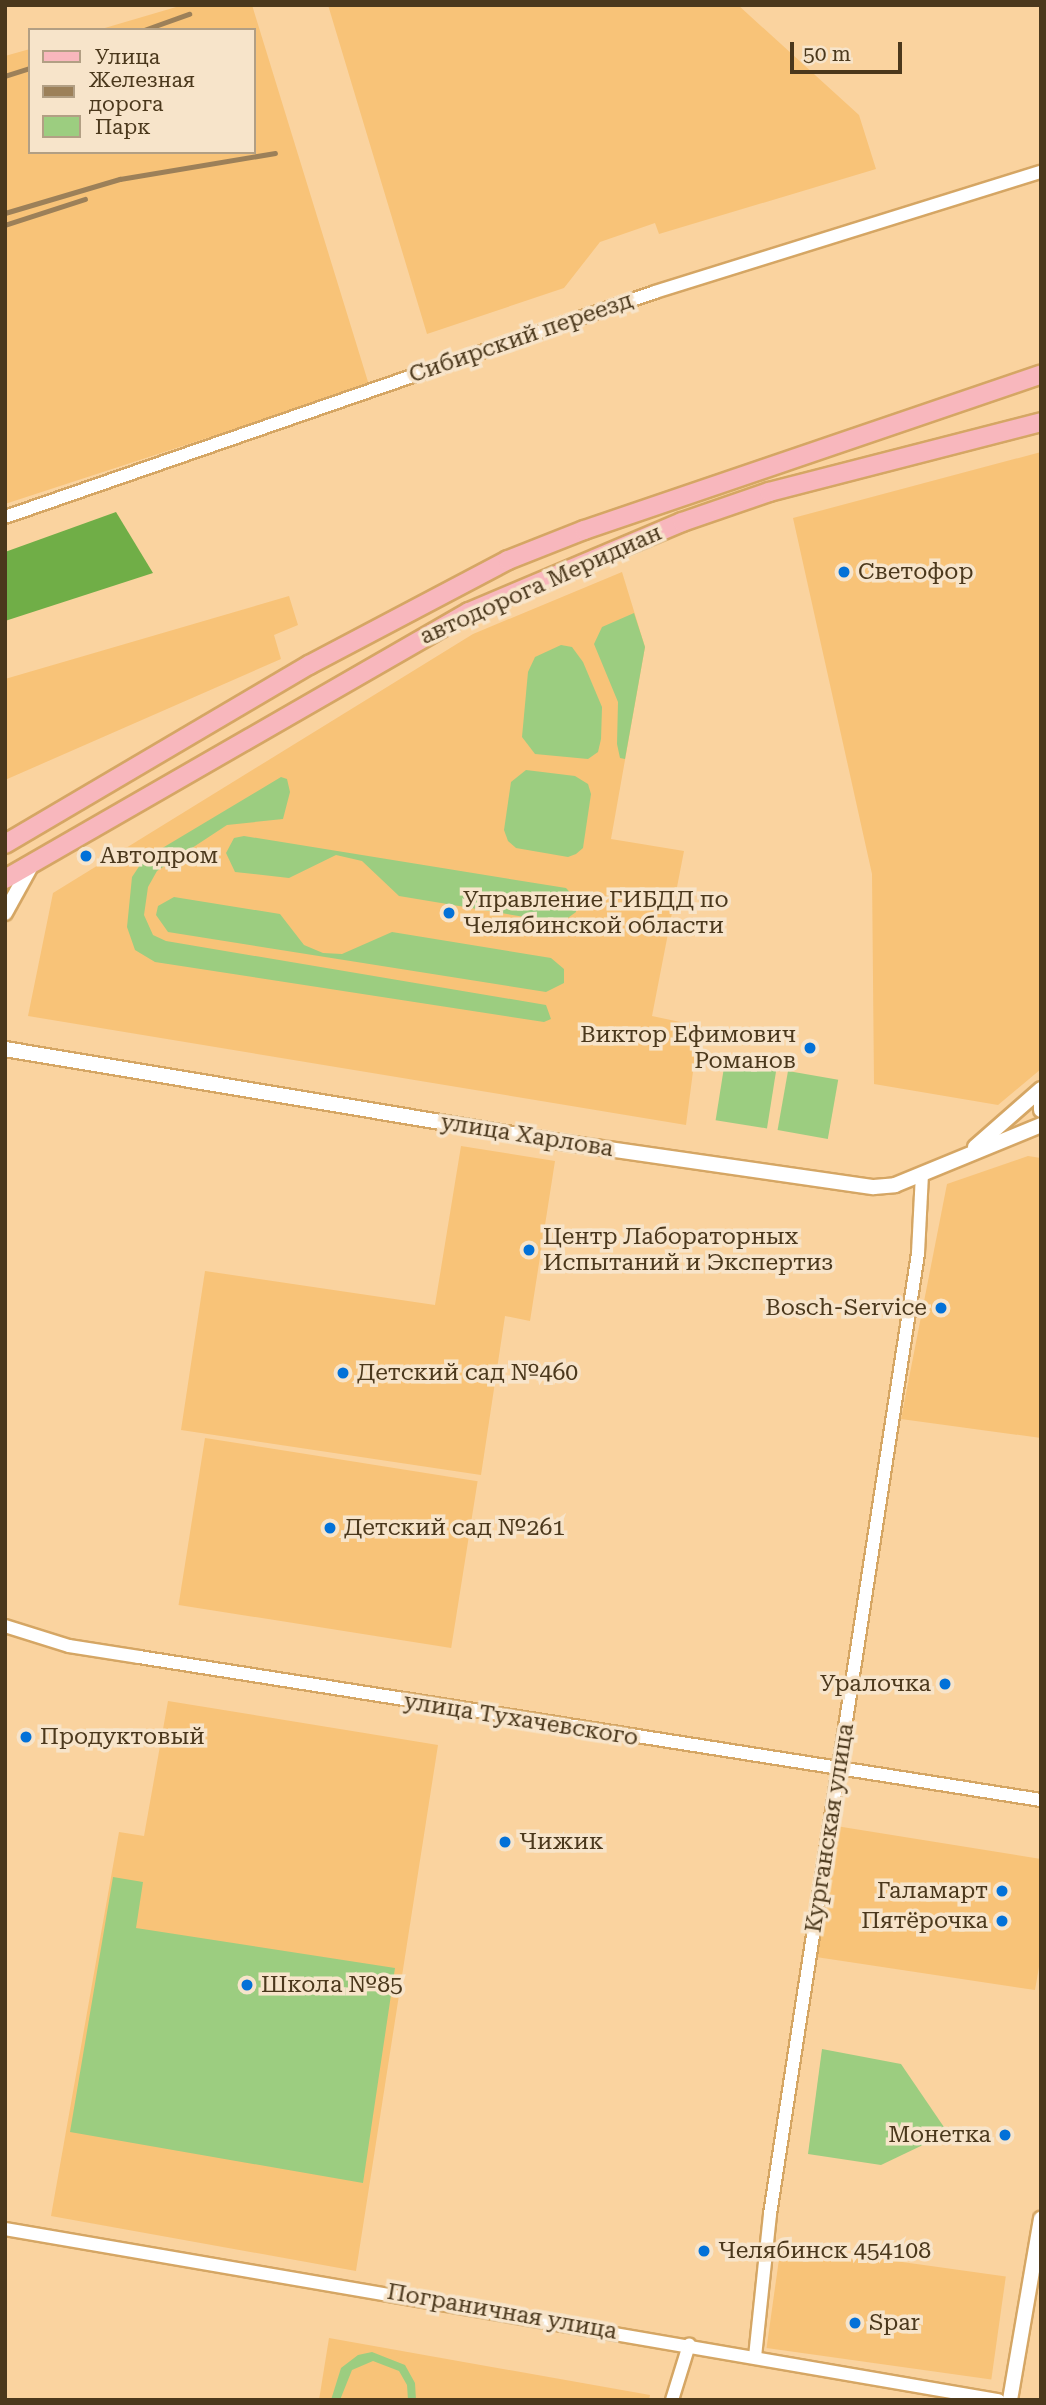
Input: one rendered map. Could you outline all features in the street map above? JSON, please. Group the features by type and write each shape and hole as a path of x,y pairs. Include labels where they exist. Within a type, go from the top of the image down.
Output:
{"main road":[{"path":"931,415 1041,374"},
{"path":"931,415 1041,388"},
{"name":"автодорога Меридиан","path":"5,844 319,659 508,560 654,506 931,415"},
{"name":"автодорога Меридиан","path":"5,879 406,645 515,592 682,522 769,492 1041,422"}],"street":[{"name":"Сибирский переезд","path":"5,517 655,292 1041,172"},
{"path":"5,913 32,864"},
{"name":"улица Харлова","path":"5,1049 840,1184 895,1185 1041,1125"},
{"path":"961,1159 1041,1089"},
{"path":"1041,1096 1041,1110"},
{"name":"Курганская улица","path":"755,2357 770,2214 918,1253 922,1175"},
{"name":"улица Тухачевского","path":"5,1626 69,1646 838,1771 1041,1800"},
{"path":"1010,2400 1041,2219"},
{"name":"Пограничная улица","path":"5,2229 998,2400"},
{"path":"672,2400 689,2345"}],"shaded area":[{"path":"183,5 252,5 369,385 5,504 5,56 28,50 28,154 256,154 256,28 105,28"},
{"path":"328,5 738,5 859,115 876,169 659,234 655,223 600,242 564,288 427,334"},
{"path":"1041,452 1041,1069 998,1105 874,1084 872,874 793,518"},
{"path":"622,572 645,647 611,839 684,851 652,1016 699,1026 686,1125 28,1016 53,893 473,634"},
{"path":"289,596 298,625 274,635 281,659 5,780 5,679"},
{"name":"Детский сад №460","path":"461,1146 555,1161 530,1321 505,1316 481,1475 181,1430 205,1271 435,1305"},
{"path":"1028,1156 1041,1158 1041,1438 901,1419 947,1184"},
{"name":"Детский сад №261","path":"205,1438 478,1481 451,1648 179,1605"},
{"name":"Школа №85","path":"168,1701 438,1745 356,2271 51,2216 119,1832 144,1836"},
{"path":"836,1826 1041,1859 1041,1955 1035,1990 816,1957"},
{"path":"781,2245 1006,2277 991,2380 767,2348"},
{"path":"329,2338 650,2395 649,2400 319,2400"}],"green space":[{"path":"116,512 153,573 5,621 5,552"},
{"path":"634,613 645,647 625,759 620,758 617,744 618,702 594,644 602,627"},
{"path":"561,645 572,647 583,662 602,707 598,752 588,759 535,754 522,737 528,672 535,657"},
{"path":"526,770 575,776 588,784 591,794 583,848 576,854 568,857 516,848 508,841 504,830 511,782"},
{"path":"281,777 287,779 290,792 283,819 227,825 157,871 148,887 144,915 153,935 166,941 546,1005 551,1019 544,1022 155,962 135,950 127,927 132,877 144,859"},
{"path":"244,836 566,888 576,899 576,912 561,923 399,896 362,861 336,855 289,878 235,872 226,853 234,838"},
{"path":"174,897 280,914 304,945 323,953 342,954 392,932 551,958 564,969 564,983 546,992 168,932 156,915 158,906"},
{"path":"725,1061 776,1069 767,1128 716,1120"},
{"path":"788,1071 838,1080 828,1139 778,1130"},
{"path":"113,1877 143,1882 136,1928 395,1968 363,2183 70,2132"},
{"path":"822,2049 901,2064 948,2133 881,2165 808,2154"},
{"path":"372,2352 405,2365 415,2383 416,2400 408,2400 407,2385 399,2371 373,2361 352,2370 340,2400 331,2400 341,2368 358,2355"}],"railway":[{"path":"150,28 189,14"},
{"path":"5,76 28,69"},
{"path":"5,213 120,179 275,153"},
{"path":"5,225 85,199"}],"place":[{"name":"Светофор","path":"844,572"},
{"name":"Автодром","path":"86,856"},
{"name":"Управление ГИБДД по Челябинской области","path":"449,913"},
{"name":"Виктор Ефимович Романов","path":"810,1048"},
{"name":"Центр Лабораторных Испытаний и Экспертиз","path":"529,1250"},
{"name":"Bosch-Service","path":"941,1308"},
{"name":"Детский сад №460","path":"343,1373"},
{"name":"Детский сад №261","path":"330,1528"},
{"name":"Уралочка","path":"945,1684"},
{"name":"Продуктовый","path":"26,1737"},
{"name":"Чижик","path":"505,1842"},
{"name":"Галамарт","path":"1002,1891"},
{"name":"Пятёрочка","path":"1002,1921"},
{"name":"Школа №85","path":"247,1985"},
{"name":"Монетка","path":"1005,2135"},
{"name":"Челябинск 454108","path":"704,2251"},
{"name":"Spar","path":"855,2323"}]}
